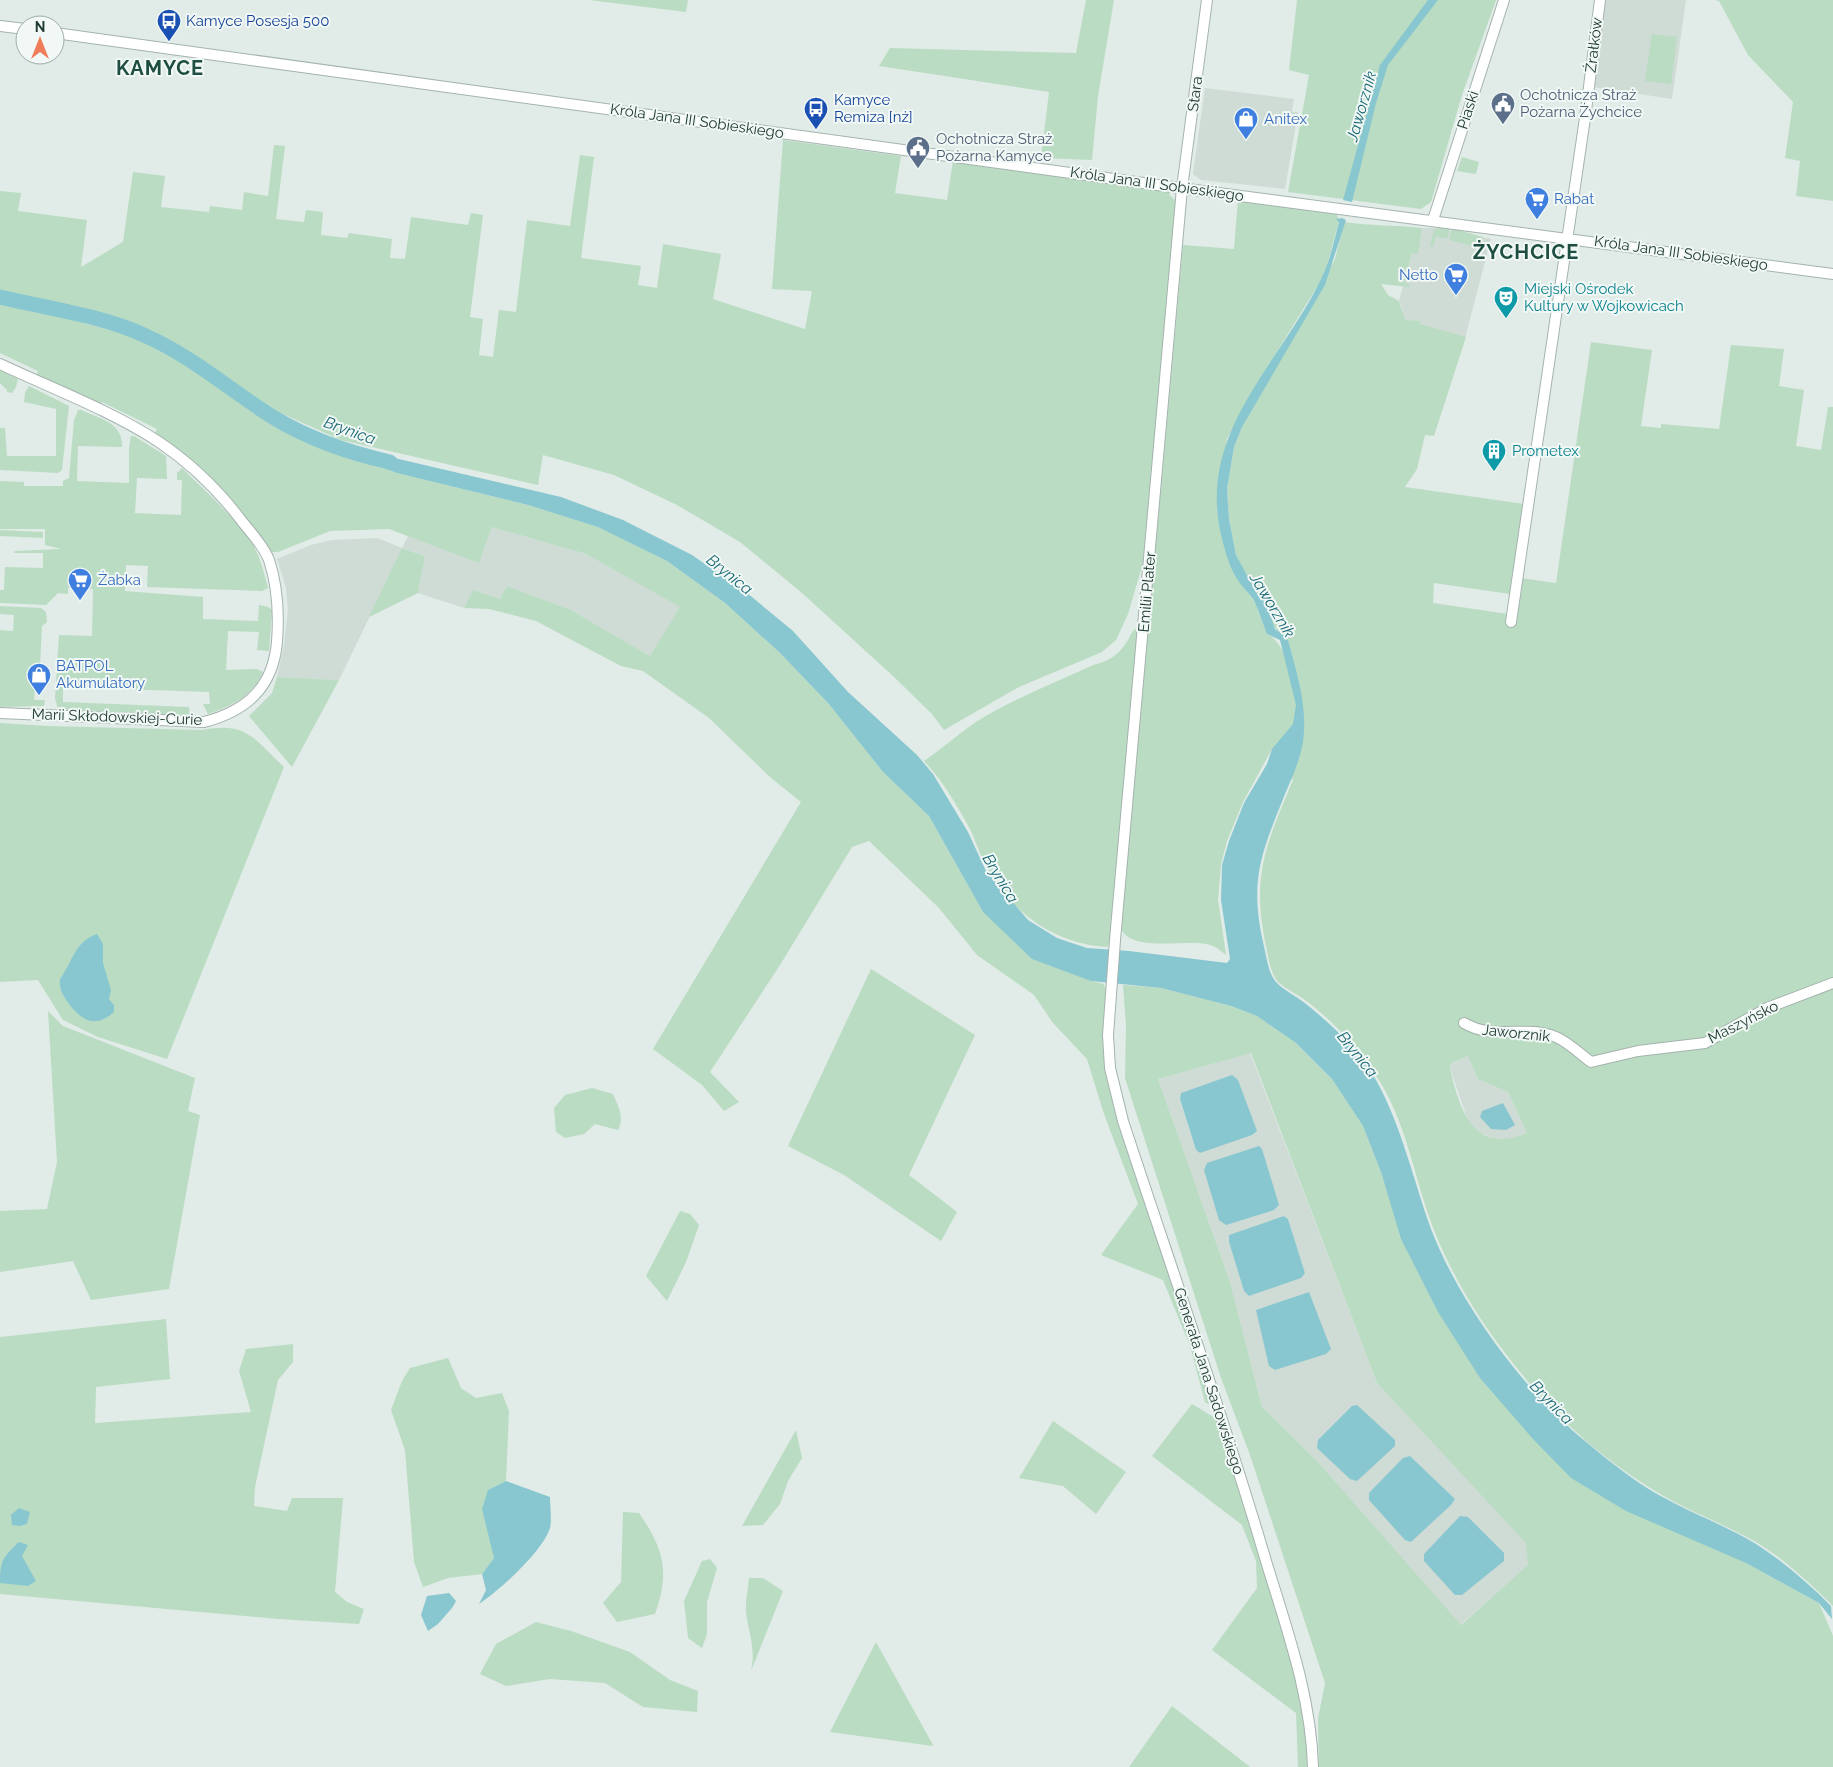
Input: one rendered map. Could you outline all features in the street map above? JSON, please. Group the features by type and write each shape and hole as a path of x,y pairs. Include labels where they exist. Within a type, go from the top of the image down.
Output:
{"street":[{"name":"Stara","path":"1182,188 1207,0"},
{"name":"Piaski","path":"1433,220 1504,0"},
{"name":"Źrałków","path":"1567,238 1600,0"},
{"path":"0,26 15,28"},
{"name":"Króla Jana III Sobieskiego","path":"65,34 1182,188 1833,274"},
{"name":"Emilii Plater","path":"1112,995 1115,940 1182,188"},
{"path":"1511,622 1567,238"},
{"name":"Marii Skłodowskiej-Curie","path":"0,364 129,426 158,442 185,463 226,501 268,559 278,601 279,620 276,649 271,670 257,696 235,712 222,718 204,722 0,713"},
{"name":"Maszyńsko","path":"1591,1062 1638,1051 1705,1043 1767,1008 1833,983"},
{"name":"Generała Jana Sadowskiego","path":"1112,995 1108,1035 1110,1068 1115,1095 1228,1434 1291,1641 1308,1704 1313,1767"},
{"name":"Jaworznik","path":"1464,1023 1476,1030 1491,1033 1538,1032 1557,1037 1591,1062"}],"shaded area":[{"path":"1605,0 1686,0 1672,99 1593,87"},
{"name":"Anitex","path":"1205,88 1294,99 1292,112 1298,112 1285,189 1201,180 1193,174"},
{"path":"1422,228 1435,228 1491,239 1464,342 1403,324 1402,307 1399,301 1412,253 1418,253"},
{"path":"492,527 586,554 681,607 650,656 571,610 507,586 500,599 473,590 464,608 418,593 425,556 403,548 339,680 277,677 284,646 288,610 286,588 277,559 311,545 332,540 377,538 402,548 408,536 479,562"},
{"path":"1250,1053 1377,1383 1527,1543 1529,1565 1460,1625 1318,1462 1262,1407 1230,1282 1158,1079","holes":["1180,1100 1257,1131 1200,1153 1196,1150","1284,1216 1288,1219 1305,1273 1249,1296 1244,1290 1229,1242","1410,1456 1455,1499 1411,1542"]},
{"path":"1468,1056 1478,1079 1508,1092 1527,1133 1512,1139 1495,1139 1478,1132 1468,1121 1450,1068 1451,1063"}],"green space":[{"path":"589,0 688,0 686,12"},
{"path":"1086,0 1114,0 1098,96 1092,160 1041,158 1049,92 879,66 890,48 1076,53"},
{"path":"1297,0 1496,0 1462,95 1431,202 1421,209 1288,192 1309,75 1289,70"},
{"path":"1715,0 1833,0 1833,201 1796,196 1800,161 1785,158 1793,102 1748,55 1719,1"},
{"path":"1652,34 1677,37 1671,84 1645,81"},
{"path":"783,140 901,156 895,193 947,200 953,161 1164,190 1170,193 1169,195 1175,200 1177,205 1143,563 1128,614 1116,640 1102,652 1019,687 944,730 932,714 893,676 802,593 740,542 677,505 614,475 543,455 538,485 341,440 276,411 153,331 108,317 0,292 0,191 21,193 18,211 87,220 81,267 123,242 133,172 165,176 161,207 209,212 210,206 242,210 244,192 268,196 274,145 285,146 276,219 304,222 306,210 323,212 321,235 347,238 349,233 392,239 390,258 405,259 411,217 468,225 471,213 483,215 470,317 483,319 479,355 493,357 499,310 516,312 527,220 570,226 580,155 594,157 581,258 641,266 638,285 657,288 663,244 721,254 713,299 805,329 812,291 772,289"},
{"path":"1462,157 1479,162 1476,174 1457,171"},
{"path":"1238,199 1336,212 1339,221 1326,269 1320,282 1257,384 1227,439 1217,510 1222,538 1230,563 1256,605 1267,634 1277,642 1299,683 1288,640 1272,625 1265,601 1251,586 1236,555 1229,519 1227,489 1234,447 1242,427 1335,259 1344,222 1422,228 1418,254 1412,253 1404,283 1410,285 1409,287 1381,284 1388,295 1399,301 1405,320 1420,321 1420,324 1466,337 1434,436 1425,435 1417,469 1405,487 1532,505 1520,578 1556,583 1591,342 1652,350 1641,426 1661,428 1661,424 1719,429 1731,345 1784,349 1779,386 1804,390 1796,446 1821,450 1828,407 1833,407 1833,1606 1815,1588 1765,1548 1657,1492 1629,1474 1574,1431 1522,1374 1479,1316 1454,1274 1434,1230 1409,1150 1386,1092 1368,1064 1343,1034 1315,1008 1278,982 1272,970 1262,921 1261,879 1275,823 1293,780 1271,752 1273,747 1243,802 1227,841 1221,864 1218,900 1226,955 1215,947 1204,944 1164,944 1138,941 1128,937 1121,929 1183,245 1234,249","holes":["1434,583 1510,594 1508,614 1433,603","1468,1056 1478,1079 1508,1092 1527,1133 1509,1138 1494,1138 1482,1134 1472,1125 1459,1100 1450,1068 1451,1063"]},
{"path":"1442,227 1450,228 1447,239 1436,236 1433,246 1430,247 1434,230"},
{"path":"1452,228 1483,237 1480,248 1449,240"},
{"path":"0,300 142,339 182,359 264,417 305,439 398,473 528,505 599,527 667,561 725,603 779,652 828,703 883,772 929,816 983,912 1091,981 1104,984 1106,991 1106,1049 1108,1068 1119,1125 1154,1218 1220,1411 1205,1402 1190,1346 1163,1280 1101,1255 1138,1204 1104,1114 1087,1059 1053,1023 1034,995 977,955 939,908 869,841 852,847 780,965 710,1072 739,1102 724,1111 702,1085 653,1049 801,802 770,777 709,718 643,671 621,666 536,621 489,609 464,608 473,590 500,599 507,586 571,610 650,656 680,607 586,554 492,527 479,563 389,529 330,531 278,552 272,552 219,486 187,456 171,444 154,435 157,429 102,402 99,407 36,376 38,371 0,353"},
{"path":"0,370 18,379 12,393 7,392 0,383"},
{"path":"29,386 69,406 62,470 58,473 0,470 0,428 5,428 7,456 56,456 56,409 24,402 25,393"},
{"path":"78,410 109,422 119,432 122,447 78,446 77,481 129,483 129,448 131,436 134,436 166,456 167,479 137,478 135,513 181,515 182,480 177,480 177,473 182,468 229,515 256,550 268,588 262,591 147,587 148,566 126,565 125,591 203,597 203,619 258,621 259,605 272,610 269,651 257,650 259,632 228,631 226,670 257,669 263,672 253,688 233,704 208,714 203,704 210,704 209,692 63,687 63,702 189,707 190,716 58,709 55,698 59,635 92,636 93,589 68,588 68,594 58,593 46,605 0,603 0,590 4,590 5,567 43,568 43,553 14,553 15,551 61,549 45,545 45,529 0,529 0,481 24,482 24,486 63,486 63,481 69,478 74,420"},
{"path":"0,530 43,532 43,538 0,536"},
{"path":"402,548 425,556 418,593 369,617"},
{"path":"0,606 41,608 46,612 47,622 42,626 39,687 35,687 34,700 45,700 44,706 0,707 0,630 13,631 14,615 0,614"},
{"path":"1138,627 1112,928 1108,947 1089,945 1054,933 1038,924 1010,900 988,870 971,831 944,786 924,761 984,717 1038,690 1113,657 1121,650"},
{"path":"277,677 339,680 292,767 249,716 272,693"},
{"path":"0,723 202,730 230,728 240,730 249,735 284,767 167,1059 98,1037 63,1020 38,980 0,982"},
{"path":"871,969 975,1035 909,1175 957,1212 941,1241 844,1175 788,1146"},
{"path":"1123,985 1161,988 1231,1006 1257,1016 1296,1043 1332,1079 1363,1126 1382,1175 1480,1378 1746,1563 1819,1603 1833,1636 1833,1767 1319,1767 1318,1719 1325,1683 1250,1455 1221,1378 1125,1078 1126,1025","holes":["1251,1053 1377,1383 1526,1543 1528,1565 1461,1625 1318,1462 1262,1407 1230,1282 1158,1079"]},
{"path":"48,1011 63,1026 195,1078 188,1111 200,1115 169,1289 91,1300 73,1261 0,1272 0,1211 47,1209 57,1162"},
{"path":"592,1088 613,1094 621,1116 618,1130 595,1124 584,1134 565,1138 556,1132 554,1108 565,1095"},
{"path":"680,1211 690,1214 699,1225 686,1262 667,1301 646,1276"},
{"path":"166,1319 170,1379 96,1387 95,1423 251,1412 239,1371 246,1349 293,1344 293,1362 278,1380 255,1487 254,1506 287,1511 292,1498 343,1498 335,1592 347,1602 364,1609 359,1624 278,1619 0,1594 0,1337"},
{"path":"448,1358 461,1388 476,1398 502,1393 509,1411 506,1481 488,1490 494,1558 482,1574 448,1578 423,1587 414,1562 405,1450 391,1410 402,1381 410,1368"},
{"path":"1192,1404 1220,1421 1305,1698 1308,1767 1298,1767 1296,1713 1212,1650 1257,1588 1256,1561 1242,1525 1152,1456"},
{"path":"1053,1421 1126,1472 1096,1514 1063,1486 1019,1478"},
{"path":"796,1430 802,1458 788,1481 780,1504 763,1525 742,1526"},
{"path":"623,1512 639,1513 659,1550 663,1573 660,1599 655,1614 617,1622 603,1603 621,1582"},
{"path":"710,1559 717,1568 707,1602 707,1634 702,1648 688,1638 684,1601 702,1561"},
{"path":"749,1578 763,1578 783,1591 751,1671 752,1649 746,1613"},
{"path":"536,1622 571,1631 630,1652 670,1680 698,1691 697,1712 643,1707 605,1683 550,1679 506,1686 480,1674 496,1644"},
{"path":"876,1642 933,1745 933,1746 830,1732"},
{"path":"1172,1706 1250,1767 1129,1767"}],"water":[{"path":"1428,0 1438,0 1388,65 1376,103 1352,202 1343,200 1380,65"},
{"path":"1342,218 1346,220 1325,285 1242,427 1234,447 1227,489 1229,519 1236,555 1256,592 1265,601 1275,629 1288,640 1303,703 1304,729 1300,755 1264,849 1260,866 1257,900 1269,969 1276,982 1335,1029 1362,1058 1376,1080 1393,1116 1431,1229 1443,1257 1493,1341 1535,1392 1579,1436 1636,1481 1684,1508 1746,1538 1776,1558 1805,1581 1831,1606 1832,1619 1819,1603 1746,1563 1626,1511 1571,1478 1532,1438 1480,1378 1438,1312 1401,1239 1382,1175 1363,1126 1332,1079 1296,1043 1257,1016 1231,1006 1161,988 1091,981 1032,959 983,912 929,816 883,772 828,703 779,652 725,603 667,561 598,527 528,505 397,473 370,463 373,453 561,497 623,520 692,555 747,593 793,631 848,692 917,755 933,774 968,832 986,871 1028,920 1057,938 1087,948 1227,963 1230,959 1221,900 1222,865 1244,803 1267,764 1272,749 1293,724 1296,705 1280,640 1267,634 1253,599 1236,577 1227,556 1222,539 1217,501 1220,466 1230,433 1246,402 1304,311 1321,279 1339,222 1336,219"},
{"path":"97,934 103,944 103,963 111,990 109,999 114,1005 114,1012 101,1020 90,1021 79,1015 69,1004 63,995 60,979 79,947 90,937"},
{"path":"1232,1075 1238,1080 1257,1131 1252,1135 1200,1153 1196,1150 1180,1099 1181,1093"},
{"path":"1503,1103 1515,1125 1506,1130 1491,1129 1480,1117 1482,1111"},
{"path":"1259,1146 1262,1149 1279,1205 1274,1210 1226,1225 1219,1220 1204,1170 1207,1163"},
{"path":"1284,1216 1288,1219 1305,1273 1301,1278 1249,1296 1244,1291 1229,1242 1229,1235"},
{"path":"1309,1292 1331,1349 1326,1354 1275,1370 1269,1366 1256,1310"},
{"path":"1357,1405 1395,1440 1395,1446 1357,1481 1350,1479 1317,1448 1318,1440 1352,1406"},
{"path":"1410,1456 1455,1499 1411,1542 1405,1540 1369,1500 1369,1493 1403,1458"},
{"path":"506,1481 550,1497 550,1528 539,1548 530,1559 498,1590 479,1604 486,1590 482,1574 494,1558 482,1509 488,1490"},
{"path":"19,1508 30,1512 27,1524 20,1526 12,1525 11,1515"},
{"path":"1460,1516 1468,1517 1504,1553 1504,1561 1462,1595 1455,1595 1424,1561 1424,1554"},
{"path":"19,1542 28,1545 22,1556 36,1581 28,1586 0,1583 2,1564 9,1551"},
{"path":"449,1593 456,1601 438,1624 428,1631 421,1615 427,1596"}],"waterway":[{"name":"Brynica","path":"0,297 74,313 130,329 179,353 285,424 314,438 344,449 390,462"}],"place":[{"name":"Kamyce Posesja 500","path":"169,42"},
{"name":"Ochotnicza Straż Pożarna Żychcice","path":"1503,125"},
{"name":"Kamyce Remiza [nż]","path":"816,130"},
{"name":"Anitex","path":"1246,140"},
{"name":"Ochotnicza Straż Pożarna Kamyce","path":"918,169"},
{"name":"Rabat","path":"1537,220"},
{"name":"Netto","path":"1456,296"},
{"name":"Miejski Ośrodek Kultury w Wojkowicach","path":"1506,319"},
{"name":"Prometex","path":"1494,472"},
{"name":"Żabka","path":"80,601"},
{"name":"BATPOL Akumulatory","path":"39,696"}],"district":[{"name":"KAMYCE","path":"160,68"},
{"name":"ŻYCHCICE","path":"1526,252"}]}
